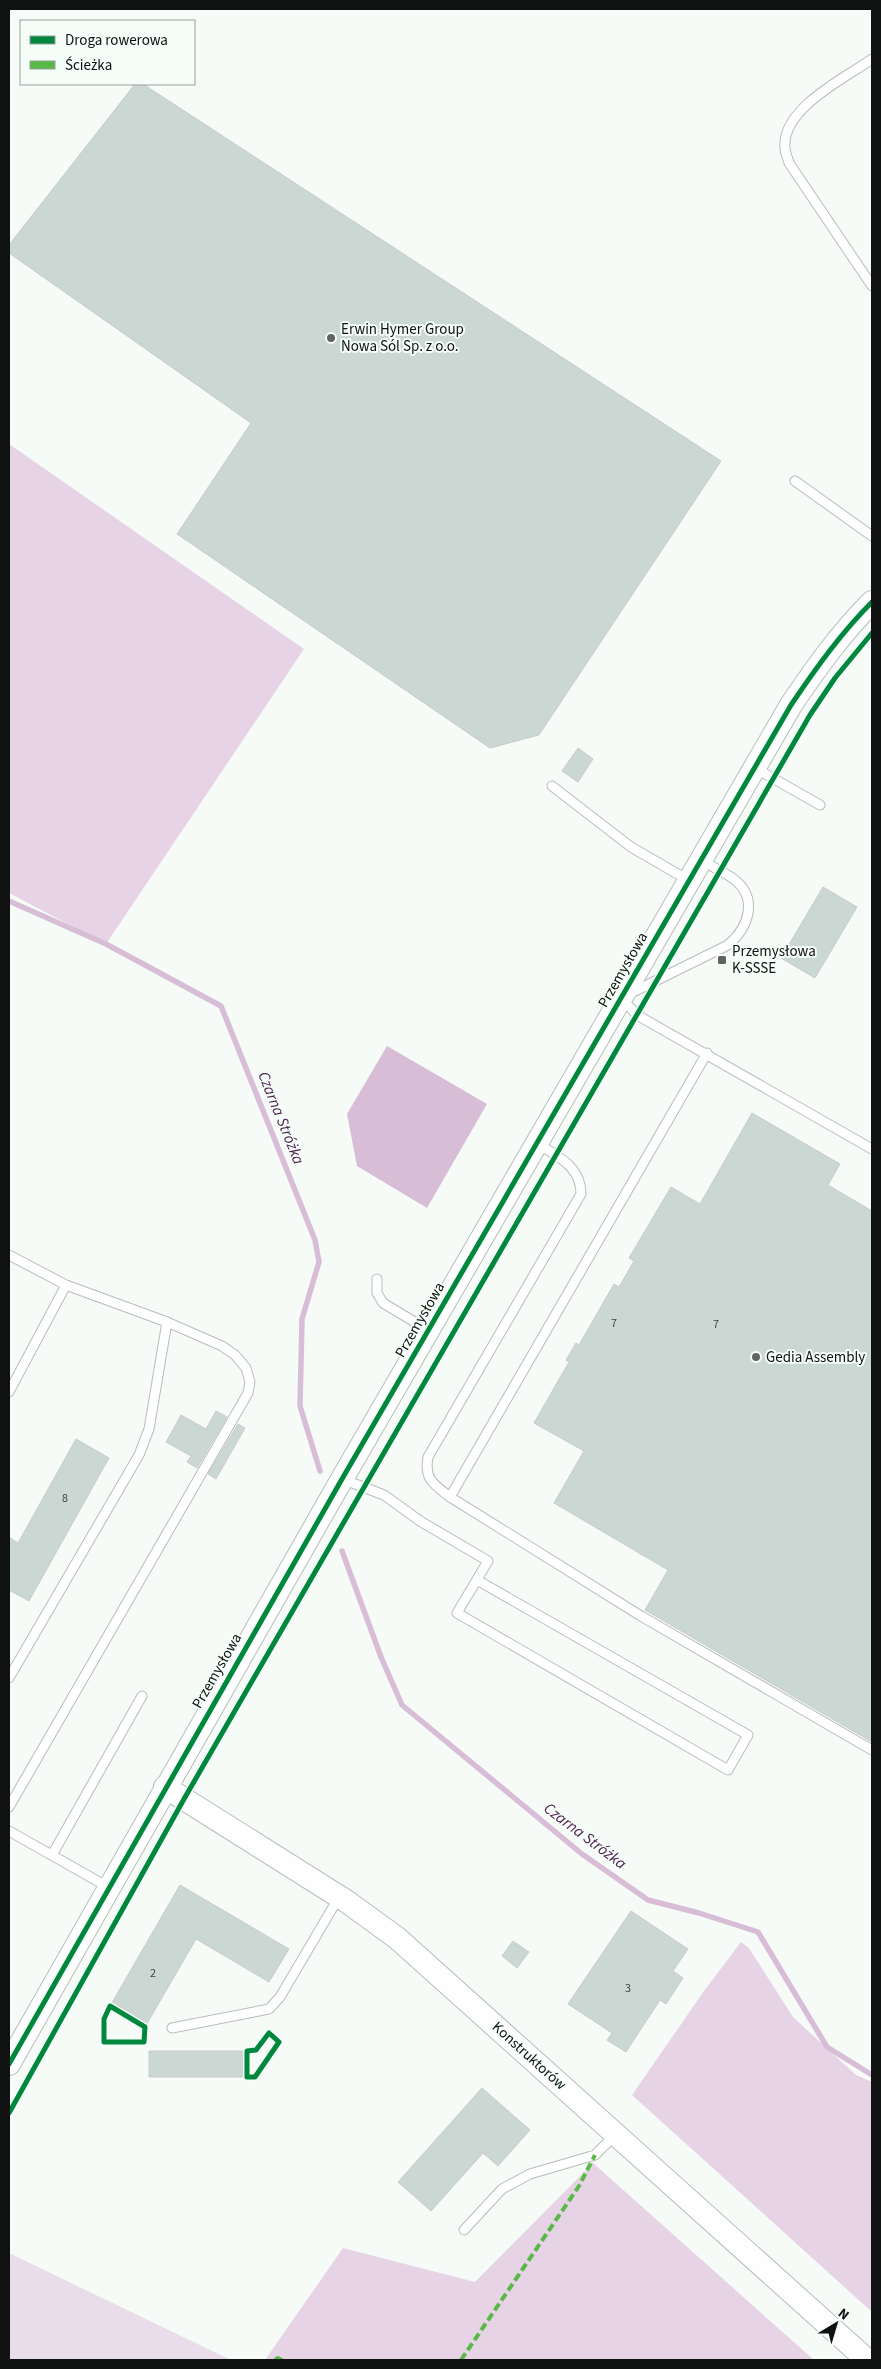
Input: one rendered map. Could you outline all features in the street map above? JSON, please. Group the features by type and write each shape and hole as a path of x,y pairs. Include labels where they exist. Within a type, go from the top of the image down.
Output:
{"street":[{"name":"Przemysłowa","path":"9,2064 108,1887 342,1479 791,705 818,666 854,620 872,602"},
{"name":"Konstruktorów","path":"165,1787 340,1897 396,1938 867,2360"}],"lane":[{"path":"872,59 812,100 797,113 787,130 784,147 789,163 872,286"},
{"path":"795,481 872,536"},
{"path":"754,768 820,805"},
{"path":"552,786 631,846 688,880"},
{"path":"701,860 732,878 741,886 749,899 749,913 738,937 728,945 621,998 637,1015 872,1149"},
{"path":"450,1497 707,1054"},
{"path":"537,1143 574,1169 581,1180 581,1194 428,1457 426,1470 429,1477 433,1484 450,1497 641,1616 872,1750"},
{"path":"9,1255 66,1285 167,1322 222,1346 235,1355 246,1368 250,1382 248,1393 9,1807"},
{"path":"377,1279 377,1293 383,1303 429,1330"},
{"path":"9,1392 66,1285"},
{"path":"9,1678 139,1456 149,1430 167,1322"},
{"path":"342,1479 384,1496 420,1521 488,1561 457,1613 728,1770 748,1735 477,1580"},
{"path":"52,1856 142,1696"},
{"path":"9,1832 108,1887"},
{"path":"172,2028 269,2009 280,1996 340,1897"},
{"path":"464,2230 502,2189 530,2174 595,2155 616,2134"}],"shaded area":[{"path":"9,444 304,649 106,944 9,893"},
{"path":"387,1046 487,1104 427,1208 357,1166 347,1114"},
{"path":"741,1942 749,1948 793,2017 856,2075 872,2082 872,2312 632,2095 704,1991"},
{"path":"593,2163 814,2360 265,2360 343,2248 475,2282"},
{"path":"9,2253 231,2360 9,2360"}],"building":[{"name":"Erwin Hymer Group Nowa Sól Sp. z o.o.","path":"134,85 145,85 721,461 539,735 490,748 177,534 251,423 9,253 9,245"},
{"path":"578,748 593,759 578,782 562,771"},
{"path":"823,887 857,907 815,978 781,958"},
{"name":"Gedia Assembly","path":"752,1113 840,1164 828,1185 872,1211 872,1742 645,1610 668,1570 554,1503 584,1451 534,1423 569,1362 566,1360 576,1343 579,1345 614,1284 619,1287 634,1261 629,1258 671,1187 700,1204"},
{"path":"216,1411 227,1417 197,1468 187,1462 191,1456 166,1442 181,1415 206,1429"},
{"path":"238,1424 245,1428 216,1479 208,1474"},
{"path":"76,1439 109,1458 29,1601 9,1590 9,1537 18,1543"},
{"path":"180,1885 289,1949 269,1982 196,1939 145,2027 110,2006"},
{"path":"631,1911 688,1949 673,1971 683,1978 666,2004 660,2000 626,2052 607,2040 612,2033 568,2004"},
{"path":"513,1941 529,1952 517,1968 502,1956"},
{"path":"149,2051 247,2051 247,2077 149,2077"},
{"path":"482,2088 530,2130 498,2166 483,2153 431,2211 398,2182"}],"waterway":[{"name":"Czarna Stróżka","path":"9,901 106,944 221,1006 315,1240 319,1262 302,1319 300,1406 320,1471"},
{"name":"Czarna Stróżka","path":"342,1551 381,1657 402,1705 582,1854 648,1900 699,1913 758,1932 827,2047 872,2075"}],"marked path":[{"path":"461,2360 579,2186 595,2155"},
{"path":"275,2360 278,2358 282,2360"}],"cycle path":[{"path":"9,2064 342,1479 791,705 829,651 872,602"},
{"path":"9,2113 184,1799 810,715 835,678 872,633"},
{"path":"110,2006 145,2027 144,2042 104,2042 104,2019 110,2006"},
{"path":"269,2033 279,2042 255,2077 247,2077 247,2051 256,2050 269,2033"}],"place":[{"name":"Erwin Hymer Group Nowa Sól Sp. z o.o.","path":"331,338"},
{"name":"Przemysłowa K-SSSE","path":"722,960"},
{"name":"Gedia Assembly","path":"756,1357"}]}
